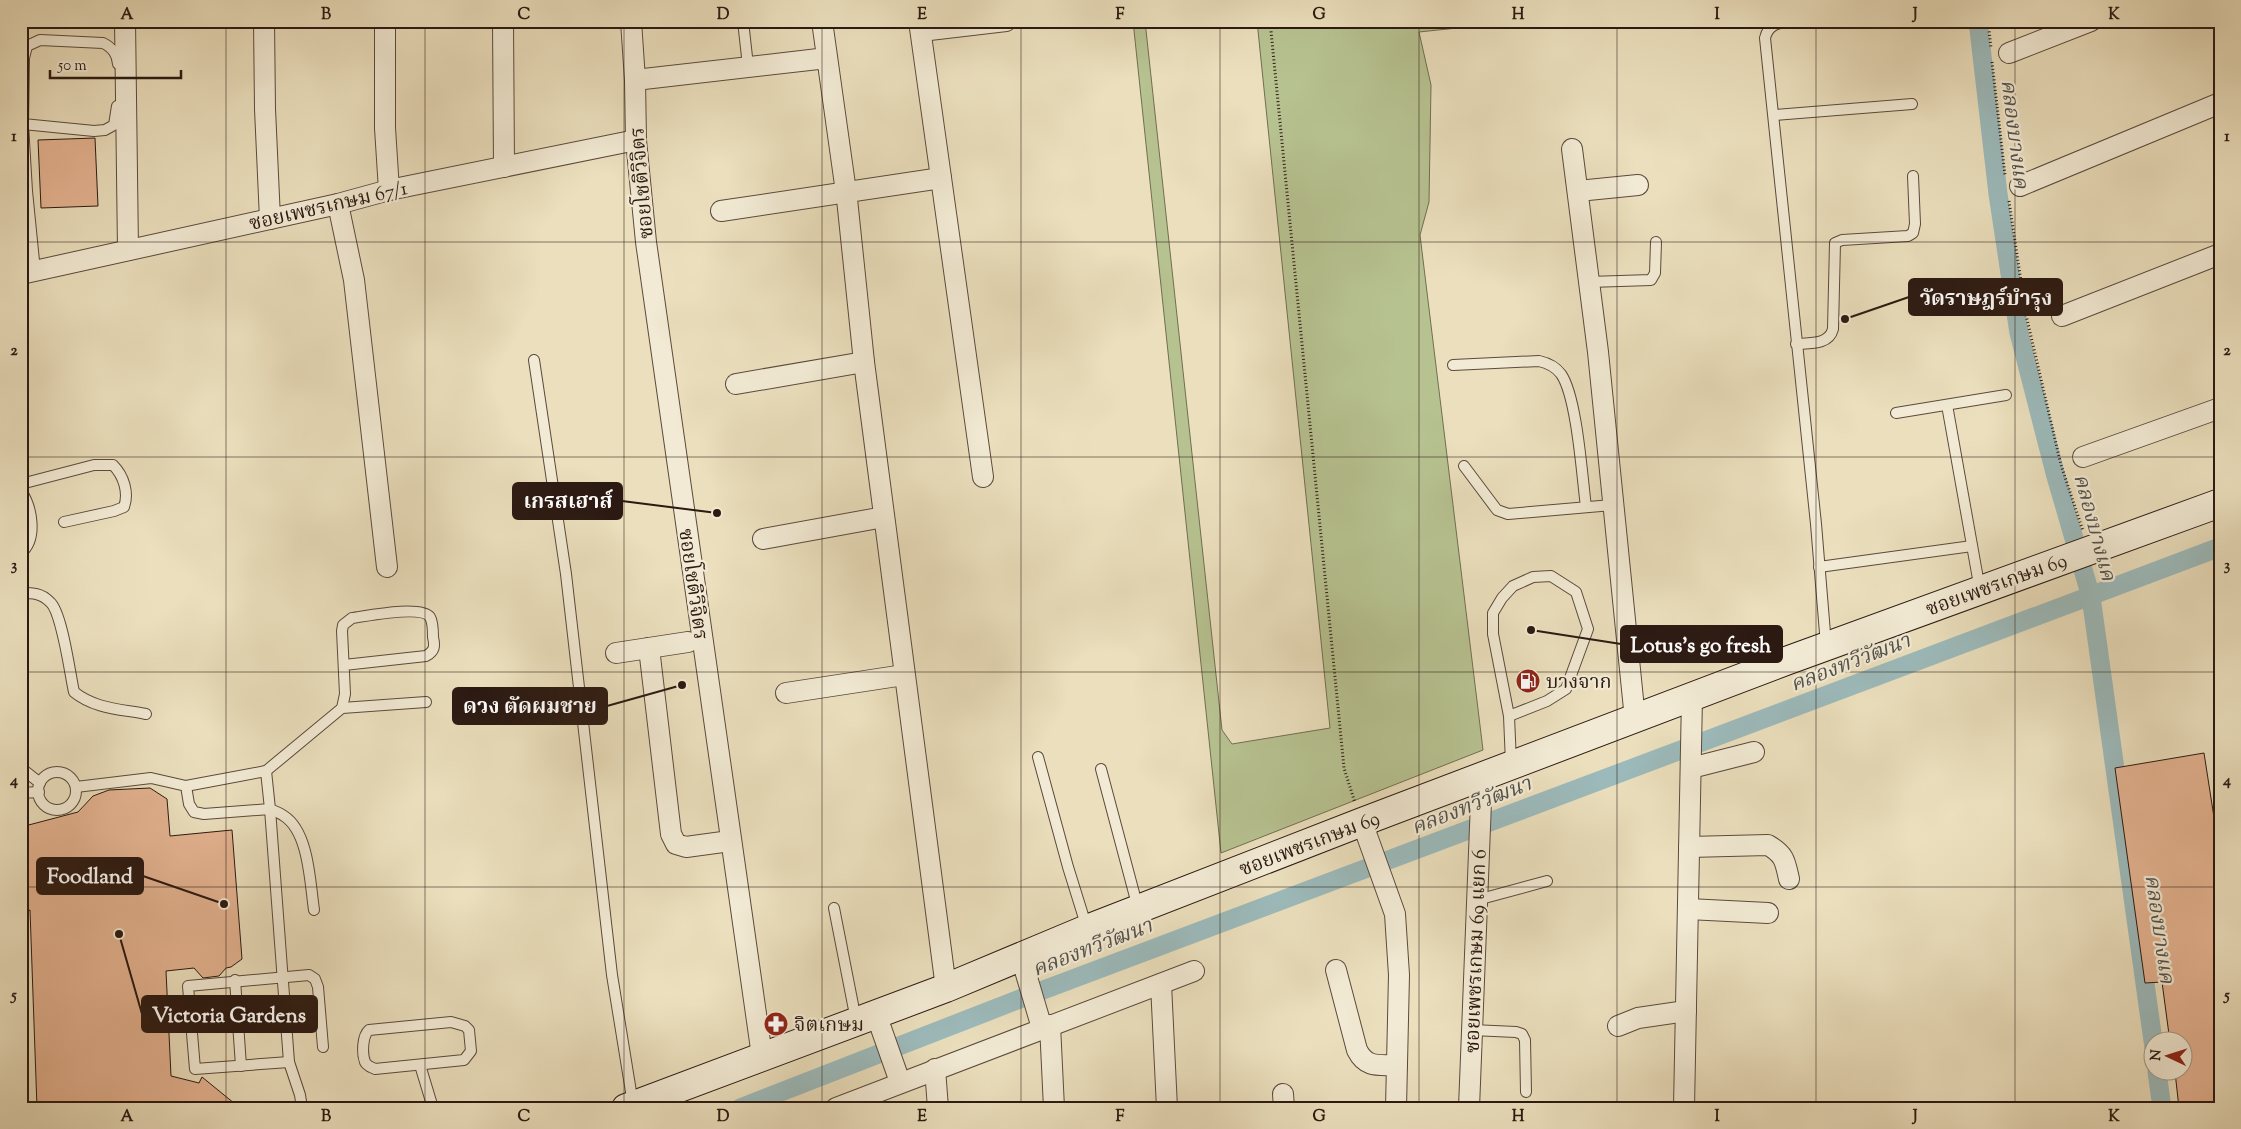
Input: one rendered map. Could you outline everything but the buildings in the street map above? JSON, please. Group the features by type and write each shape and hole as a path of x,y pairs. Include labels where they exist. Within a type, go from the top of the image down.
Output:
{"main road":[{"name":"ซอยเพชรเกษม 69","path":"629,1106 762,1056 871,1021 946,988 1023,964 1088,929 1138,909 1365,831 1482,785 1511,765 1635,719 1692,707 1826,646 2042,568 2102,535 2220,503"}],"street":[{"path":"125,21 128,250"},
{"path":"264,21 265,110 270,219"},
{"path":"384,21 385,128 389,190"},
{"path":"503,21 504,167"},
{"name":"ซอยโชติวิจิตร","path":"631,21 635,80 636,140 646,242 762,1056"},
{"path":"822,21 846,193 864,362 946,988"},
{"path":"983,477 920,26 1006,21"},
{"path":"1997,54 2091,21"},
{"path":"635,80 827,58"},
{"path":"2011,188 2220,103"},
{"name":"ซอยเพชรเกษม 67/1","path":"28,272 338,204 389,190 636,140"},
{"path":"1572,149 1589,282 1635,719"},
{"path":"721,211 941,178"},
{"path":"1578,191 1638,185"},
{"path":"338,204 354,280 387,567"},
{"path":"2062,316 2220,254"},
{"path":"736,384 864,362"},
{"path":"2083,457 2220,408"},
{"path":"764,538 884,517"},
{"path":"616,653 688,642"},
{"path":"649,648 671,834 676,844 686,847 730,841"},
{"path":"786,693 904,675"},
{"path":"1684,1108 1692,707"},
{"path":"1691,766 1754,752"},
{"name":"ซอยเพชรเกษม 69 แยก 6","path":"1469,1108 1482,785"},
{"path":"1365,831 1396,914 1399,960 1396,1108"},
{"path":"1689,847 1768,845 1779,851 1785,859 1789,879"},
{"path":"1688,909 1768,913"},
{"path":"1023,964 1043,1022 1054,1108"},
{"path":"1336,970 1357,1050 1362,1059 1370,1064 1397,1066"},
{"path":"836,1108 1043,1022 1161,984 1194,971"},
{"path":"1161,984 1167,1108"},
{"path":"1618,1026 1638,1018 1686,1011"},
{"path":"871,1021 894,1061 900,1082"},
{"path":"935,1068 938,1108"}],"lane":[{"path":"743,21 748,66"},
{"path":"1797,21 1774,24 1767,30 1765,38 1826,646"},
{"path":"23,124 94,131 105,130 114,124 117,116 119,68 117,55 112,48 103,43 40,40 27,46 24,58 23,124 27,191 28,272"},
{"path":"1774,115 1912,104"},
{"path":"1796,344 1825,341 1831,336 1833,330 1835,244 1842,240 1908,236 1913,233 1915,224 1913,176"},
{"path":"1589,282 1651,280 1655,272 1656,242"},
{"path":"534,360 566,574 629,1106"},
{"path":"1453,365 1539,361 1551,364 1562,374 1572,402 1586,507"},
{"path":"1896,414 2006,395"},
{"path":"1947,405 1980,590"},
{"path":"21,484 94,465 113,465 120,472 127,498 124,507 64,522"},
{"path":"1464,466 1497,510 1508,514 1612,505"},
{"path":"21,491 26,500 32,531 31,543 21,552"},
{"path":"1819,567 1972,546"},
{"path":"1509,716 1546,701 1566,689 1588,629 1576,592 1551,576 1533,577 1513,586 1502,598 1494,613 1493,634 1509,716 1511,765"},
{"path":"21,593 38,593 52,603 59,617 74,692 85,701 101,707 146,714"},
{"path":"342,708 345,694 342,631 343,626 352,618 416,611 427,614 431,618 435,647 432,653 426,656 344,665"},
{"path":"76,787 151,778 186,786 266,771 342,708 426,702"},
{"path":"1038,757 1068,867 1088,929"},
{"path":"21,768 39,788 42,802 46,807 59,811 65,809 74,800 76,787 70,777 60,772 49,774 39,788 21,793"},
{"path":"1101,769 1138,909"},
{"path":"266,771 289,1062 300,1095 302,1108"},
{"path":"186,786 189,804 194,812 204,814 270,810 284,816 296,829 304,848 314,910"},
{"path":"1477,900 1547,881"},
{"path":"834,908 871,1021"},
{"path":"289,1062 195,1069 188,986 235,980 309,975 315,979 318,987 323,1047"},
{"path":"235,980 241,1066"},
{"path":"451,1022 458,1023 469,1030 471,1051 464,1060 420,1065 375,1069 369,1066 365,1061 364,1039 366,1033 369,1030 451,1022"},
{"path":"1472,1030 1516,1032 1522,1034 1525,1040 1526,1092"},
{"path":"420,1065 433,1108"}],"path":[{"path":"1270,21 1344,768 1365,831"},
{"path":"1988,21 1997,54 2026,315 2061,465 2084,533 2102,535"}],"green space":[{"path":"1133,21 1145,21 1222,730 1232,744 1330,728 1257,21 1524,21 1419,32 1431,85 1429,202 1420,235 1483,750 1221,853"}],"waterway":[{"name":"คลองบางแค","path":"1978,21 1998,194 2019,333 2055,473 2091,597 2152,1032"},
{"name":"คลองทวีวัฒนา","path":"740,1108 1030,995 2220,547"},
{"name":"คลองบางแค","path":"2158,1082 2162,1108"}],"place":[{"name":"วัดราษฎร์บำรุง","path":"1845,319"},
{"name":"เกรสเฮาส์","path":"717,513"},
{"name":"Lotus's go fresh","path":"1531,630"},
{"name":"บางจาก","path":"1528,681"},
{"name":"ดวง ตัดผมชาย","path":"682,685"},
{"name":"Foodland","path":"224,904"},
{"name":"Victoria Gardens","path":"119,934"},
{"name":"จิตเกษม","path":"776,1024"}]}
